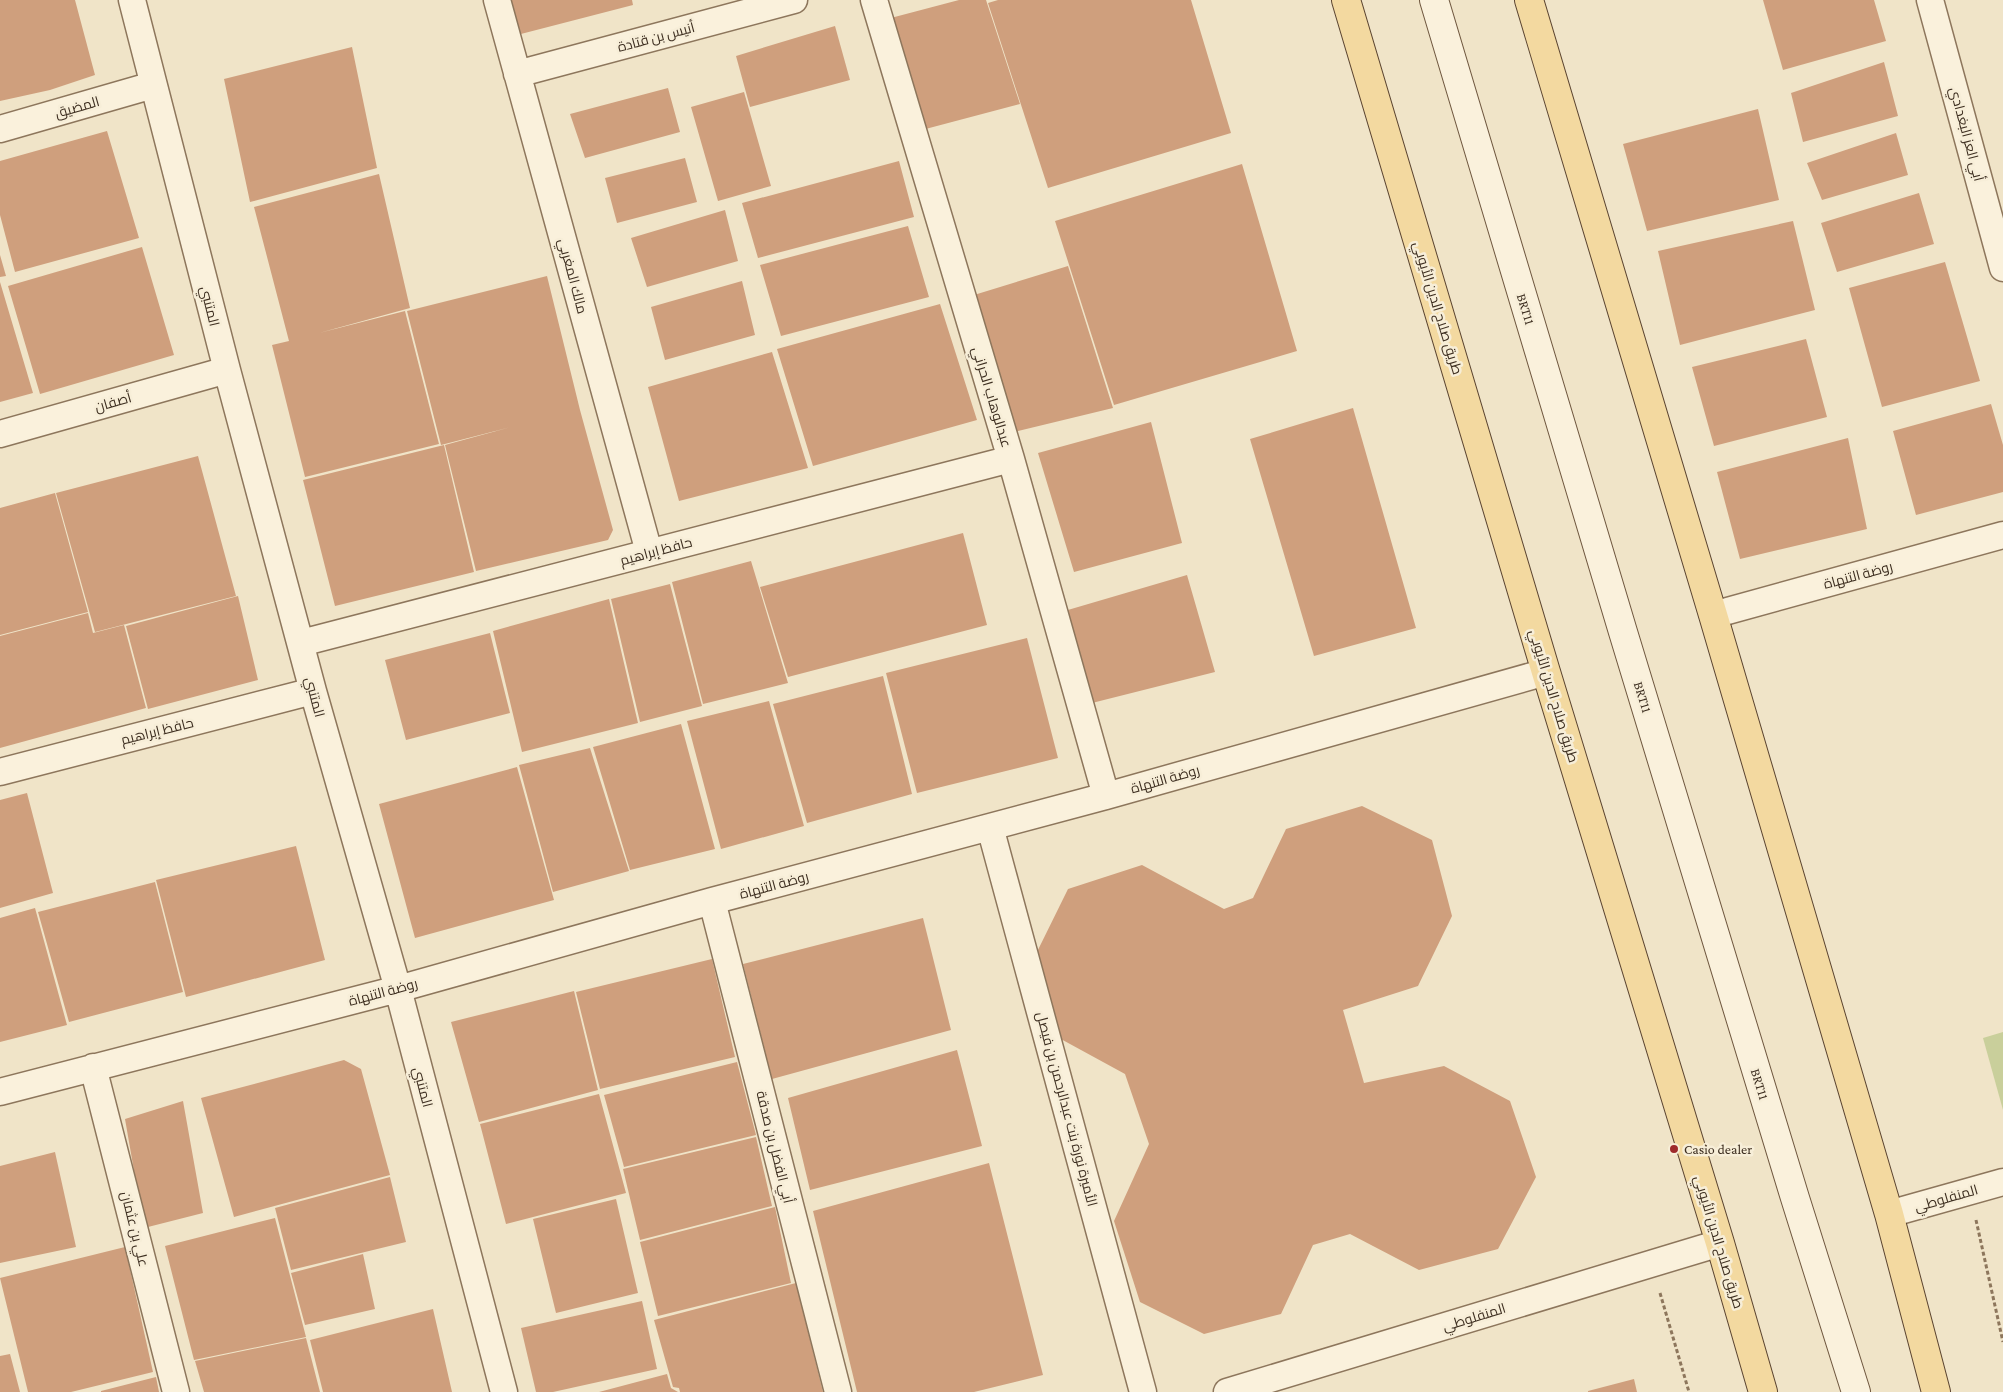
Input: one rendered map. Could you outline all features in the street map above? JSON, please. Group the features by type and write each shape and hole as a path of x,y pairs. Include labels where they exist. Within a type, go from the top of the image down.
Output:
{"main road":[{"name":"طريق صلاح الدين الأيوبي","path":"1346,0 1546,672 1720,1243 1763,1392"},
{"name":"BRT11","path":"1434,0 1640,689 1786,1170 1856,1392"},
{"path":"1529,0 1713,615 1889,1214 1936,1392"}],"street":[{"name":"المتنبي","path":"132,0 227,370 313,691 398,989 504,1392"},
{"name":"مالك المغربي","path":"496,0 649,552"},
{"name":"أنيس بن قتادة","path":"517,74 794,0"},
{"name":"عبدالوهاب الحراني","path":"874,0 1011,459 1106,796"},
{"name":"أبي العز البغدادي","path":"1930,0 2003,268"},
{"name":"المضيق","path":"0,128 153,86"},
{"name":"أصفان","path":"0,434 227,370"},
{"name":"حافظ إبراهيم","path":"301,643 1011,459"},
{"name":"روضة التنهاة","path":"1713,615 2003,535"},
{"name":"روضة التنهاة","path":"0,1092 398,989 712,901 1106,796 1546,672"},
{"name":"حافظ إبراهيم","path":"0,772 313,691"},
{"name":"الأميرة نورة بنت عبدالرحمن بن فيصل","path":"990,827 1143,1392"},
{"name":"أبي الفضل بن صدقة","path":"712,901 838,1392"},
{"name":"علي بن عثمان","path":"93,1067 176,1392"},
{"name":"المنفلوطي","path":"1889,1214 2003,1182"},
{"name":"المنفلوطي","path":"1227,1392 1720,1243"}],"path":[{"path":"1970,1191 2003,1342"},
{"path":"1652,1264 1689,1392"}],"green space":[{"path":"2003,1032 2003,1110 1983,1038"}],"building":[{"path":"0,0 75,0 95,75 50,90 0,101"},
{"path":"507,0 632,0 633,5 517,35"},
{"path":"959,0 986,0 1020,104 918,131 887,19"},
{"path":"998,0 1191,0 1231,133 1048,188 988,3"},
{"path":"1763,0 1874,0 1886,41 1783,70"},
{"path":"835,26 850,80 750,107 736,56"},
{"path":"352,47 377,168 250,202 224,79"},
{"path":"1884,62 1898,116 1803,142 1791,93"},
{"path":"668,88 680,132 585,158 570,114"},
{"path":"744,92 771,186 718,201 691,107"},
{"path":"1758,109 1779,200 1647,231 1623,144"},
{"path":"107,131 139,238 15,272 0,215 0,161"},
{"path":"1896,133 1908,175 1822,200 1807,163"},
{"path":"685,158 697,202 617,223 605,178"},
{"path":"899,161 914,217 758,258 742,203"},
{"path":"1242,164 1297,351 1114,405 1055,221"},
{"path":"379,174 410,308 319,333 405,311 439,444 305,477 272,345 289,341 254,207"},
{"path":"1919,193 1934,244 1837,272 1821,223"},
{"path":"725,210 738,261 647,287 631,238"},
{"path":"1793,221 1815,310 1680,345 1658,251"},
{"path":"908,226 929,297 781,336 760,265"},
{"path":"142,247 174,355 40,394 8,286"},
{"path":"0,255 6,276 0,277"},
{"path":"1945,262 1980,381 1882,407 1849,288"},
{"path":"1068,266 1113,408 1010,433 974,295"},
{"path":"547,276 580,410 613,530 608,540 476,571 445,445 511,427 441,445 407,311"},
{"path":"742,281 755,335 665,360 651,307"},
{"path":"0,282 33,393 0,402"},
{"path":"940,304 977,420 813,466 777,349"},
{"path":"1806,339 1827,417 1714,446 1692,367"},
{"path":"772,352 808,468 679,501 648,387"},
{"path":"1991,404 2003,445 2003,492 1916,515 1893,431"},
{"path":"1353,408 1416,628 1314,656 1250,439"},
{"path":"1151,422 1182,543 1074,572 1038,453"},
{"path":"1848,438 1867,529 1740,559 1717,472"},
{"path":"444,445 474,572 335,606 303,480"},
{"path":"198,456 236,596 95,632 56,493"},
{"path":"55,493 88,612 0,635 0,508"},
{"path":"963,533 987,625 788,677 760,587"},
{"path":"751,561 788,683 703,704 672,582"},
{"path":"1187,575 1215,672 1088,704 1061,612"},
{"path":"670,584 702,706 640,722 611,599"},
{"path":"238,596 258,680 148,709 126,626"},
{"path":"609,599 638,723 522,752 493,631"},
{"path":"88,613 93,633 124,625 146,708 0,748 0,636"},
{"path":"490,633 510,713 406,740 385,660"},
{"path":"1027,638 1058,758 917,793 886,673"},
{"path":"883,676 912,794 807,823 773,704"},
{"path":"769,701 804,826 721,849 687,721"},
{"path":"681,724 715,849 630,870 593,747"},
{"path":"590,748 629,871 553,892 519,765"},
{"path":"517,767 554,900 415,938 379,804"},
{"path":"27,793 53,893 0,908 0,800"},
{"path":"1362,806 1432,840 1452,916 1418,986 1343,1010 1364,1083 1444,1066 1510,1101 1536,1177 1498,1249 1419,1270 1350,1234 1313,1245 1281,1314 1204,1334 1140,1302 1114,1221 1149,1144 1125,1074 1059,1038 1034,958 1068,889 1142,865 1224,909 1253,898 1286,829"},
{"path":"296,846 325,960 186,997 156,880"},
{"path":"155,882 183,992 69,1022 38,912"},
{"path":"35,908 67,1025 0,1042 0,918"},
{"path":"923,918 951,1030 772,1079 743,964"},
{"path":"712,959 735,1057 600,1089 576,992"},
{"path":"574,991 598,1090 479,1122 451,1022"},
{"path":"957,1050 982,1146 810,1190 788,1098"},
{"path":"344,1060 361,1069 390,1175 234,1217 201,1098"},
{"path":"737,1062 756,1135 624,1167 604,1095"},
{"path":"599,1094 626,1193 506,1224 480,1124"},
{"path":"183,1101 203,1213 144,1228 125,1119"},
{"path":"756,1137 772,1206 640,1240 623,1169"},
{"path":"55,1152 76,1247 0,1263 0,1166"},
{"path":"989,1163 1043,1375 974,1392 857,1392 813,1211"},
{"path":"390,1177 406,1242 291,1270 275,1208"},
{"path":"616,1199 638,1293 556,1313 533,1219"},
{"path":"775,1207 791,1283 658,1316 640,1242"},
{"path":"275,1218 306,1337 194,1360 165,1246"},
{"path":"125,1247 153,1372 71,1392 28,1392 0,1278"},
{"path":"363,1254 375,1309 305,1325 291,1273"},
{"path":"796,1283 823,1392 680,1392 679,1388 673,1387 654,1320"},
{"path":"642,1301 657,1369 553,1392 536,1392 521,1328"},
{"path":"433,1309 452,1392 323,1392 310,1340"},
{"path":"306,1338 320,1392 204,1392 195,1361"},
{"path":"10,1354 20,1392 0,1392 0,1356"},
{"path":"667,1374 671,1388 678,1392 599,1392"},
{"path":"156,1377 159,1392 101,1392 101,1391"},
{"path":"1634,1379 1637,1392 1588,1392 1588,1391"}],"place":[{"name":"Casio dealer","path":"1674,1149"}]}
